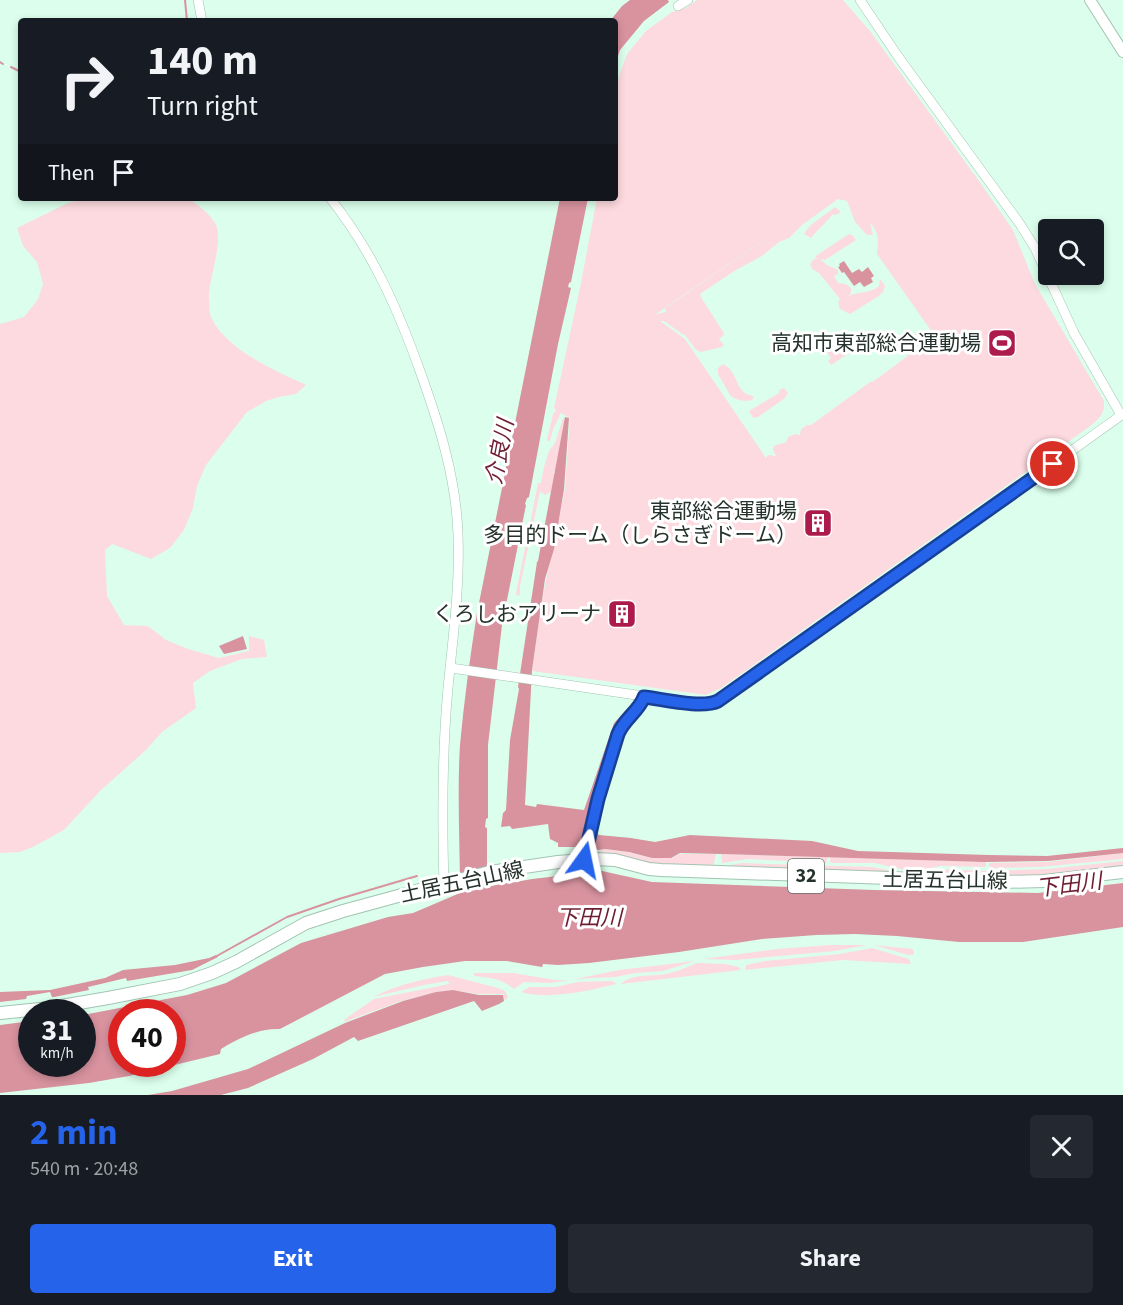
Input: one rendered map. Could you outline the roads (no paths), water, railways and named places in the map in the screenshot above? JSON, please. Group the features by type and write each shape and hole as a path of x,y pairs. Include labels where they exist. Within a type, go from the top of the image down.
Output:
{"main road":[{"path":"1090,0 1123,52"},
{"name":"土居五台山線","path":"0,1013 50,1008 180,984 236,962 306,923 352,908 490,872 585,856 661,870 1002,882 1044,881 1123,872"}],"street":[{"path":"198,0 201,18"},
{"path":"678,6 688,0"},
{"path":"451,668 644,697 703,704 713,703 1122,415 1074,333 1035,248 1020,224 897,55 860,0"},
{"path":"332,201 375,264 401,320 447,454 456,503 457,605 444,759 448,882"},
{"path":"585,856 598,799 621,725 639,707 644,697"}],"water":[{"path":"630,0 668,0 669,2 644,21 620,50 618,56 618,18 612,18"},
{"name":"下田川","path":"559,201 587,201 571,282 568,287 571,288 502,625 488,745 488,818 485,827 487,828 487,887 509,882 602,871 652,882 874,890 1038,893 1123,883 1123,927 1023,942 959,942 855,934 816,935 762,939 589,963 543,964 542,967 507,961 465,961 423,967 385,974 280,1029 250,1034 221,1049 220,1054 186,1062 186,999 166,999 226,983 301,943 388,917 413,913 460,893 460,745 477,613"},
{"path":"844,261 852,273 859,269 862,272 868,267 874,276 871,278 873,282 864,287 860,282 854,286 838,267"},
{"path":"565,417 569,418 564,489 554,549 545,579 532,670 525,805 536,807 537,804 584,810 614,723 628,708 630,710 616,727 592,802 586,829 599,835 655,842 690,835 812,841 858,851 1047,856 1123,848 1123,853 1048,861 985,862 680,853 671,858 652,858 629,852 598,850 593,847 558,847 558,843 550,839 548,824 512,829 510,826 501,827 503,813 506,810 510,740 537,562"},
{"path":"243,636 247,649 224,654 219,646"},
{"path":"216,955 218,957 192,970 127,981 126,978 88,987 89,990 54,997 50,992 27,996 26,999 0,1002 0,992 50,990 105,978 123,970 175,965"},
{"path":"453,990 479,995 503,995 504,1001 482,1011 474,1001 358,1041 354,1037 313,1059 248,1088 221,1095 148,1095 172,1091 248,1069 345,1023 403,1001"},
{"name":"下田川","path":"108,1010 108,1077 123,1077 0,1093 0,1025 18,1023 18,1077 96,1077 96,1012"}],"waterway":[{"path":"185,0 187,18"},
{"path":"11,67 18,70"},
{"path":"215,957 287,917 417,876"}],"place":[{"name":"高知市東部総合運動場","path":"1002,343"},
{"name":"東部総合運動場 多目的ドーム（しらさぎドーム）","path":"818,523"},
{"name":"くろしおアリーナ","path":"622,614"}],"water label":[{"name":"介良川","path":"500,452"}]}
